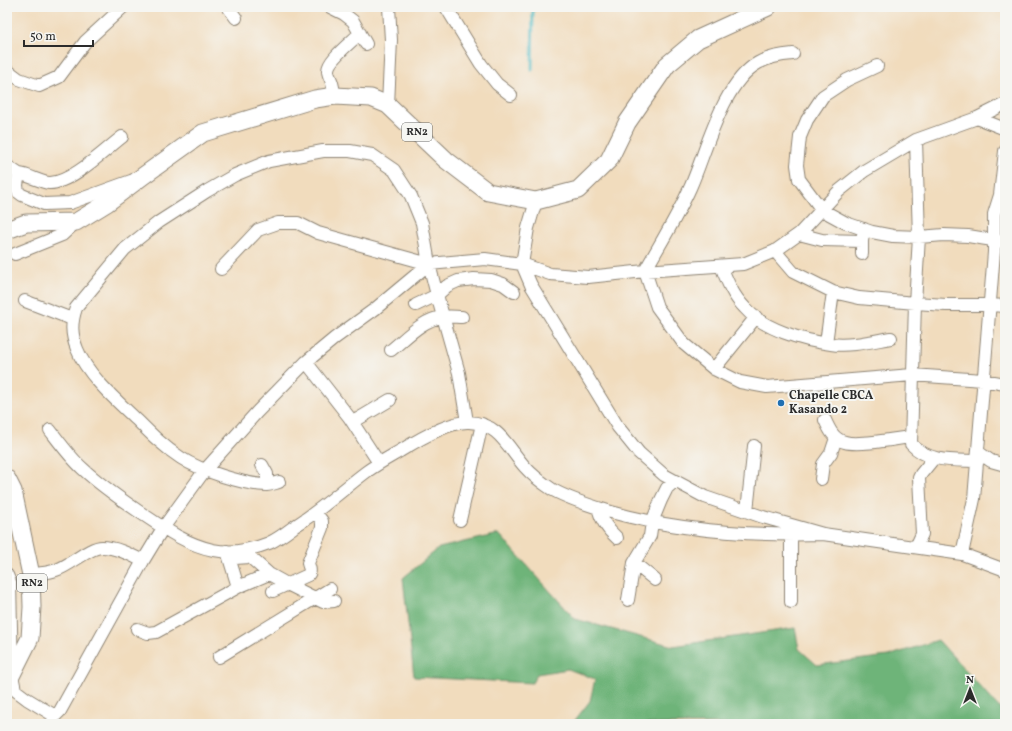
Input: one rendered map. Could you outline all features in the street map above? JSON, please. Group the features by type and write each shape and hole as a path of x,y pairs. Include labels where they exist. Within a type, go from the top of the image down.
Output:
{"highway":[{"name":"RN2","path":"76,222 107,203 203,133 315,100 335,96 372,98 388,105 446,160 488,192 536,202 578,190 609,160 628,123 667,65 698,39 768,7"},
{"path":"7,230 26,223 76,222"},
{"name":"RN2","path":"7,479 13,491 31,575 32,607 30,638 10,680"}],"street":[{"path":"7,70 19,79 39,86 59,77 85,42 122,7"},
{"path":"228,7 236,18"},
{"path":"330,7 349,10 352,21 366,44"},
{"path":"388,105 391,40 389,7"},
{"path":"446,7 480,64 497,84 511,95"},
{"path":"335,96 328,71 328,65 343,47 351,42 360,32"},
{"path":"793,54 772,57 756,64 734,86 715,124 690,188 645,272 657,307 684,344 714,369 740,382 767,387 912,375 983,380 1005,384"},
{"path":"863,235 846,223 822,210 799,179 797,165 800,137 807,120 823,96 847,80 877,66"},
{"path":"221,270 258,230 278,223 298,223 318,233 429,264 485,259 522,264 550,274 588,277 743,264 775,251 799,234 839,191 864,171 916,140 977,118 1005,104"},
{"path":"977,118 1005,129"},
{"path":"7,166 14,169 19,174 29,175 48,183 60,182 77,173 122,136"},
{"path":"916,140 919,237 912,375 911,444 916,450 939,460 978,456 1005,465"},
{"path":"262,465 273,484 242,481 205,470 182,459 163,446 109,393 86,367 77,349 73,333 72,319 76,308 125,249 159,222 207,191 235,175 269,161 323,151 350,151 372,155 394,170 411,196 422,223 429,264 459,373 467,422"},
{"path":"962,554 974,499 990,305 1000,241 994,214 1000,195 1005,151"},
{"path":"19,174 17,185 18,192 44,204 70,203 130,182 142,176"},
{"path":"536,202 528,228 522,264 531,285 618,427 639,452 664,475 705,497 823,534 962,554 1005,570"},
{"path":"16,254 62,235 76,222"},
{"path":"799,234 822,240 863,235 872,232 893,236 968,236 1000,241"},
{"path":"862,254 863,235"},
{"path":"775,251 793,272 833,292 859,298 915,303 1005,306"},
{"path":"7,575 10,582 10,680 15,690 53,720 60,711 143,561 164,528 205,470 257,412 306,362 335,338 375,309 429,264"},
{"path":"721,266 733,294 746,310 765,324 784,332 831,344 863,343 891,338"},
{"path":"416,305 437,295 447,286 458,281 474,279 491,280 503,284 514,292"},
{"path":"826,343 833,292"},
{"path":"25,301 72,319"},
{"path":"391,350 421,326 436,318 462,317"},
{"path":"714,369 756,317"},
{"path":"306,362 353,422 379,463"},
{"path":"353,422 390,400"},
{"path":"825,420 830,432 836,438 844,442 856,443 910,437"},
{"path":"229,555 270,542 316,513 379,463 409,445 454,423 467,422 482,424 494,429 513,450 526,468 553,490 598,508 652,522 726,531 791,535 823,534"},
{"path":"460,520 482,424"},
{"path":"50,430 81,467 111,492 192,545 229,555 250,557 269,574 288,584 323,602 334,601"},
{"path":"821,479 822,464 831,453 836,438"},
{"path":"747,511 754,446"},
{"path":"916,547 922,534 919,478 934,458"},
{"path":"628,600 634,563 650,536 652,522 667,488 675,481"},
{"path":"598,508 601,518 617,538"},
{"path":"273,591 310,573 308,563 322,528 322,521 316,513"},
{"path":"791,535 791,602"},
{"path":"31,575 56,570 97,548 103,547 120,550 143,561"},
{"path":"229,555 238,587"},
{"path":"634,563 655,580"},
{"path":"137,629 148,633 156,632 238,587 269,574"},
{"path":"220,657 330,589"}],"green space":[{"path":"499,534 575,619 673,646 795,628 799,649 817,665 888,656 938,640 1005,714 1005,724 572,724 590,701 595,679 568,669 537,674 532,683 414,677 403,578 439,548"}],"waterway":[{"path":"532,70 533,7"}],"place":[{"name":"Chapelle CBCA Kasando 2","path":"781,403"}]}
